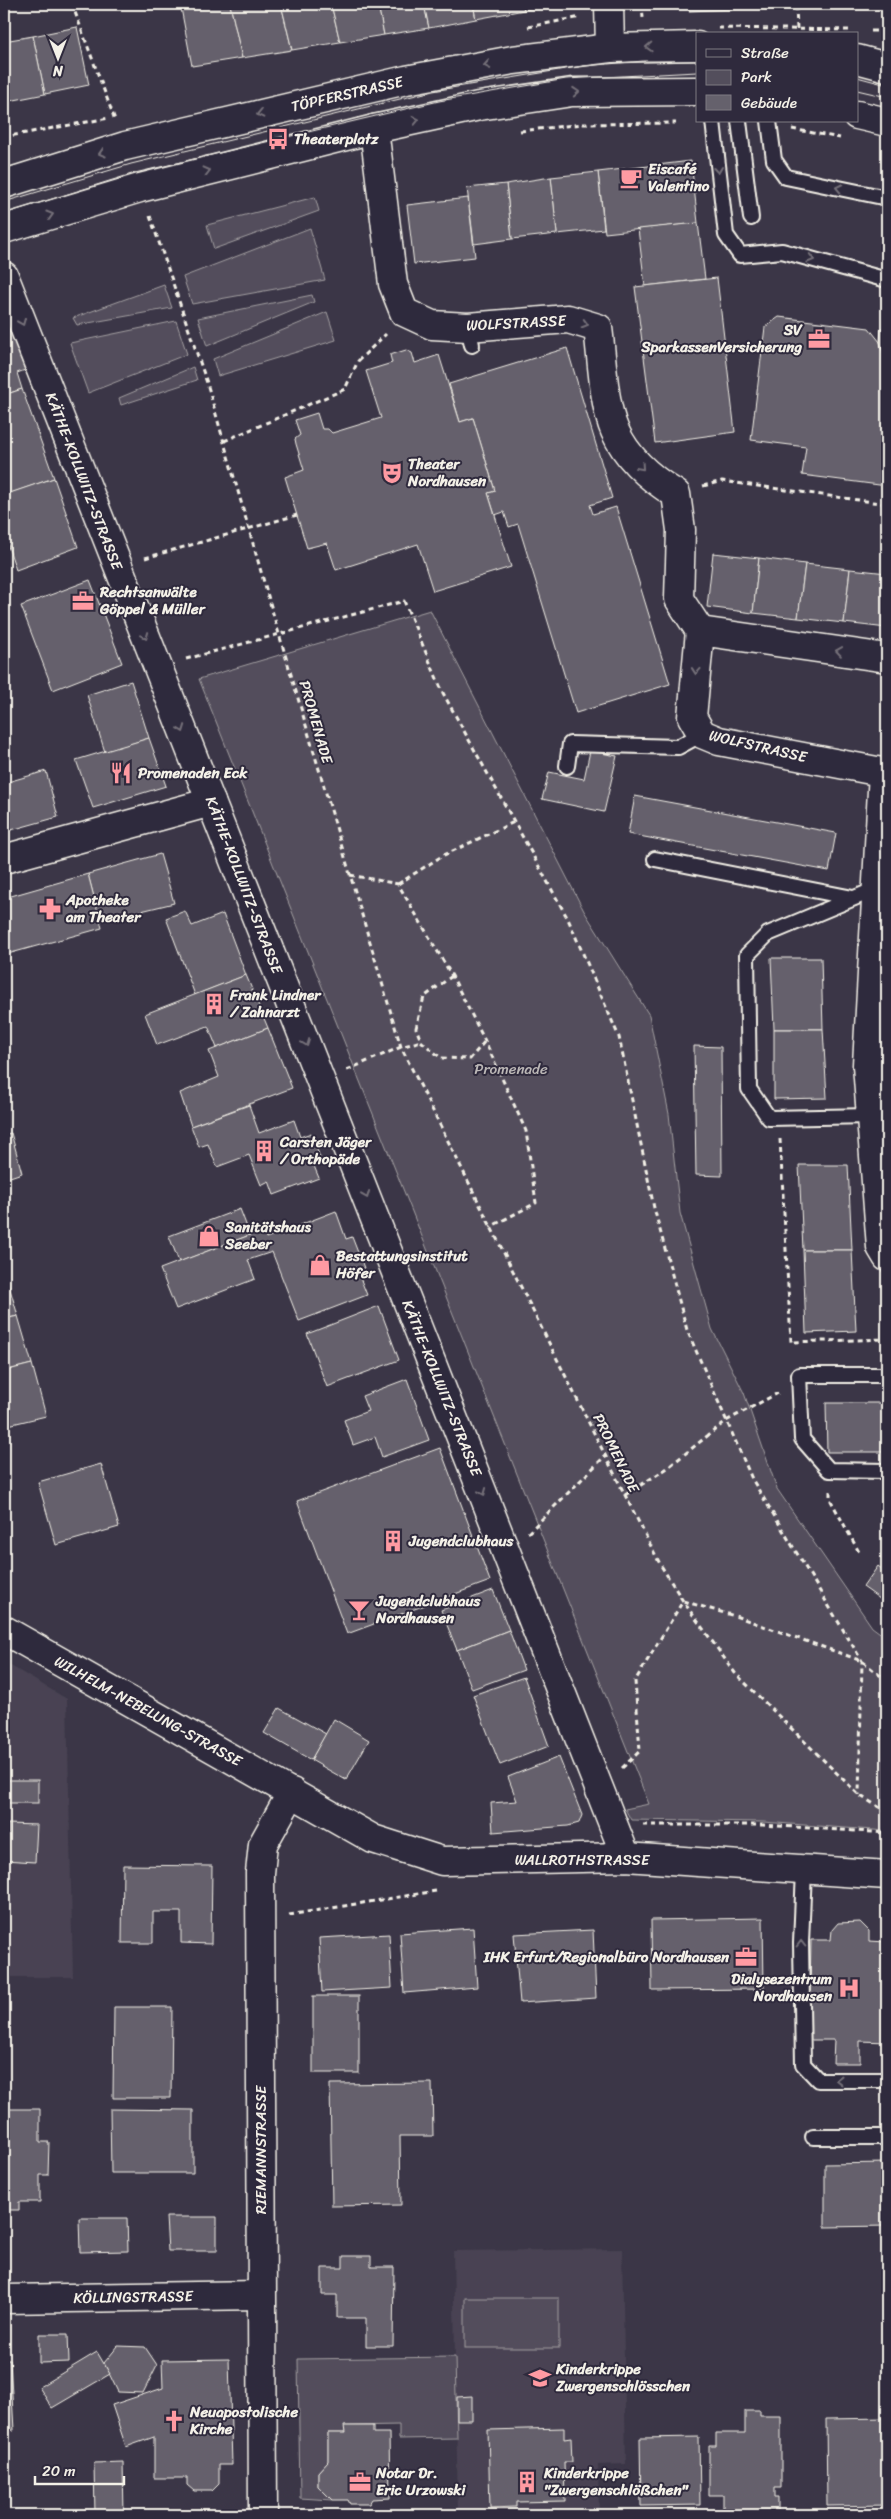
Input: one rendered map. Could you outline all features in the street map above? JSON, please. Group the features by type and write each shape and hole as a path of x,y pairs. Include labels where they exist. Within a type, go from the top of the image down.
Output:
{"street":[{"path":"609,4 610,48"},
{"name":"TÖPFERSTRASSE","path":"4,184 125,146 406,80 513,60 610,48 696,46"},
{"path":"858,59 887,67"},
{"path":"4,229 140,188 374,129 479,106 572,92 606,90 696,91"},
{"path":"858,115 887,122"},
{"path":"374,129 393,284 404,312"},
{"name":"KÄTHE-KOLLWITZ-STRASSE","path":"4,276 622,1845"},
{"name":"WOLFSTRASSE","path":"404,312 432,325 470,336 568,319 598,328 607,397 615,431 637,463 654,481 676,494"},
{"path":"676,494 681,530 680,598 700,632 887,658"},
{"name":"WOLFSTRASSE","path":"700,632 692,718 710,737 885,773"},
{"path":"885,773 865,894 881,918 867,1065 878,1085 871,1116 881,1247 887,1257"},
{"path":"4,859 211,802"},
{"name":"WILHELM-NEBELUNG-STRASSE","path":"4,1630 292,1792"},
{"name":"WALLROTHSTRASSE","path":"292,1792 373,1839 442,1861 622,1845 804,1870 887,1875"},
{"name":"RIEMANNSTRASSE","path":"263,2515 260,1873 263,1844 292,1792"},
{"name":"KÖLLINGSTRASSE","path":"4,2299 262,2295"}],"lane":[{"path":"712,122 726,235 740,254 782,251 887,280"},
{"path":"739,122 751,218"},
{"path":"769,123 774,160 786,177 887,198"},
{"path":"567,766 570,744 678,747 710,737"},
{"path":"655,860 865,894"},
{"path":"865,894 768,934 747,955 749,1089 769,1118 871,1116"},
{"path":"887,1375 799,1375 802,1439 829,1470 887,1470"},
{"path":"804,1870 801,1942 803,2064 818,2080 887,2080"},
{"path":"813,2137 887,2137"}],"path":[{"path":"4,137 114,117 72,4"},
{"path":"642,4 643,22"},
{"path":"796,6 797,30"},
{"path":"769,123 842,138"},
{"name":"PROMENADE","path":"168,263 224,441 401,1047 624,1495 660,1564 683,1601 735,1673 859,1795 887,1812"},
{"path":"224,441 345,389 358,361 372,350 404,312"},
{"path":"676,494 722,481 887,504"},
{"path":"167,551 297,514"},
{"path":"158,667 404,602 443,693 568,919 619,1037 654,1208 686,1330 752,1479 862,1662 859,1795"},
{"path":"350,875 398,884 442,856 514,822"},
{"path":"398,884 452,976 485,1041 526,1131 536,1204 490,1227"},
{"path":"452,976 424,997 416,1028 421,1041 440,1058 470,1059 485,1041"},
{"path":"321,1082 401,1047 421,1041"},
{"path":"779,1118 791,1342 887,1339"},
{"path":"624,1495 666,1469 726,1421 761,1400 783,1391"},
{"path":"507,1554 605,1456"},
{"path":"829,1470 830,1499 860,1552"},
{"path":"599,1788 640,1751 635,1681 683,1601 738,1617 862,1662 887,1681"},
{"path":"622,1845 635,1825 763,1825 887,1833"},
{"path":"260,1916 286,1915 439,1891"}],"shaded area":[{"path":"4,1662 67,1699 73,1977 4,1977"},
{"name":"Kinderkrippe Zwergenschlösschen","path":"622,2249 626,2464 598,2465 599,2515 458,2515 453,2251"}],"green space":[{"path":"315,197 319,211 214,249 207,225"},
{"path":"310,228 325,280 192,304 183,277"},
{"path":"164,285 172,308 77,325 73,318"},
{"path":"312,295 314,302 207,346 198,318"},
{"path":"327,312 336,340 218,376 213,359"},
{"path":"176,321 187,354 88,393 70,343"},
{"path":"193,367 197,380 121,405 119,398"},
{"name":"Promenade","path":"430,610 584,911 649,1015 669,1114 680,1213 712,1329 744,1393 777,1489 872,1627 887,1638 887,1831 763,1822 631,1820 625,1809 649,1804 199,679"},
{"path":"465,2298 559,2298 559,2348 465,2348"},
{"path":"455,2357 457,2438 399,2439 399,2425 345,2426 345,2433 328,2433 328,2461 318,2472 318,2486 332,2500 300,2498 298,2359"}],"building":[{"path":"230,4 242,58 192,66 181,8"},
{"path":"230,4 281,4 292,50 242,58"},
{"path":"281,4 331,4 340,42 292,50"},
{"path":"331,4 378,4 384,35 340,42"},
{"path":"378,4 424,4 429,28 384,35"},
{"path":"424,4 473,4 476,19 429,28"},
{"path":"473,4 523,4 524,10 476,19"},
{"path":"523,4 567,4 524,10"},
{"path":"688,4 850,4 689,11"},
{"path":"77,27 89,85 45,94 33,36"},
{"path":"33,36 45,94 4,102 4,41"},
{"path":"691,161 698,223 605,233 598,172"},
{"path":"598,172 604,229 557,234 551,177"},
{"path":"551,177 557,234 512,239 506,184"},
{"path":"506,184 512,239 474,244 467,188"},
{"path":"468,198 475,257 414,264 407,205"},
{"path":"698,223 705,279 645,286 638,229"},
{"path":"717,278 735,432 655,443 635,287"},
{"path":"4,313 25,370 17,373 22,389 4,395"},
{"path":"779,317 869,328 880,342 883,353 887,353 887,486 802,475 806,447 751,440 765,327"},
{"path":"887,324 887,353 883,353 880,342 881,328 886,328"},
{"path":"567,348 612,498 590,505 593,514 616,507 670,684 576,713 518,524 509,527 504,512 495,515 488,493 495,491 473,418 460,422 449,384"},
{"name":"Theater Nordhausen","path":"406,350 412,353 415,363 439,355 460,422 473,418 495,491 488,493 511,567 433,591 418,544 336,570 327,543 307,548 285,477 304,470 295,439 300,435 295,420 317,413 322,429 328,429 332,433 381,418 366,371 392,363 390,355"},
{"path":"22,389 54,478 8,494 4,482 4,395"},
{"path":"54,478 78,547 16,570 4,534 4,495"},
{"path":"713,553 759,558 753,613 707,607"},
{"path":"759,558 805,564 798,618 753,613"},
{"path":"805,564 850,569 844,623 798,618"},
{"path":"850,569 887,573 887,628 844,623"},
{"path":"90,580 122,663 53,690 21,606"},
{"path":"131,681 149,738 105,752 87,695"},
{"name":"Promenaden Eck","path":"149,738 166,786 93,808 76,760"},
{"path":"590,751 617,756 604,812 542,799 549,772 584,779"},
{"path":"46,771 58,817 4,832 4,783"},
{"path":"635,796 836,833 829,871 628,834"},
{"path":"160,854 174,903 100,921 88,874"},
{"name":"Apotheke am Theater","path":"88,874 102,928 4,955 4,898"},
{"path":"185,911 192,926 223,914 246,975 195,995 166,918"},
{"path":"771,958 821,958 823,1029 774,1029"},
{"name":"Frank Lindner / Zahnarzt","path":"246,975 268,1028 217,1048 208,1026 157,1045 145,1014"},
{"path":"268,1028 292,1088 191,1126 180,1093 219,1077 209,1051"},
{"path":"774,1029 823,1029 827,1098 774,1099"},
{"path":"694,1046 721,1047 722,1176 696,1175"},
{"name":"Carsten Jäger / Orthopäde","path":"249,1105 259,1133 294,1120 300,1137 311,1133 322,1163 314,1166 319,1178 274,1195 269,1181 261,1185 249,1155 217,1167 208,1144 199,1147 191,1126"},
{"path":"11,1133 22,1173 4,1179 4,1135"},
{"path":"799,1165 848,1165 852,1250 803,1250"},
{"name":"Sanitätshaus Seeber","path":"240,1209 250,1235 179,1262 169,1236"},
{"name":"Bestattungsinstitut Höfer","path":"336,1211 346,1239 352,1237 364,1268 357,1270 367,1295 299,1321 272,1252 248,1260 255,1279 176,1309 160,1269 263,1230 266,1238"},
{"path":"803,1250 852,1250 856,1331 806,1333"},
{"path":"4,1269 18,1316 4,1319"},
{"path":"379,1306 399,1360 327,1387 307,1334"},
{"path":"18,1316 32,1364 4,1371 4,1319"},
{"path":"32,1364 46,1416 4,1426 4,1371"},
{"path":"407,1379 429,1440 382,1457 375,1437 353,1445 344,1420 368,1411 362,1396"},
{"path":"826,1403 887,1403 887,1452 827,1452"},
{"name":"Jugendclubhaus","path":"440,1448 490,1581 347,1634 297,1501"},
{"path":"101,1464 119,1527 56,1545 38,1482"},
{"path":"878,1566 887,1573 887,1604 863,1587"},
{"path":"493,1590 509,1630 457,1650 441,1610"},
{"path":"509,1630 524,1670 472,1689 457,1650"},
{"path":"524,1677 549,1746 500,1765 473,1695"},
{"path":"279,1708 326,1734 311,1760 264,1733"},
{"path":"334,1719 369,1740 346,1780 311,1760"},
{"path":"559,1757 582,1815 579,1823 568,1826 493,1832 491,1803 517,1801 508,1777"},
{"path":"4,1780 38,1780 38,1803 4,1803"},
{"path":"8,1824 37,1825 35,1862 4,1860 4,1834 8,1834"},
{"path":"123,1865 212,1866 211,1944 181,1943 181,1912 153,1912 153,1943 122,1943"},
{"path":"763,1918 764,1989 652,1990 651,1920"},
{"name":"Dialysezentrum Nordhausen","path":"860,1922 869,1931 869,1941 887,1942 887,2042 860,2041 860,2063 833,2063 834,2040 809,2040 811,1940 831,1940 832,1930 838,1923"},
{"path":"473,1928 477,1987 404,1993 400,1933"},
{"path":"593,1930 596,1998 520,2003 514,1934"},
{"path":"389,1934 392,1988 322,1992 319,1938"},
{"path":"313,1996 359,1996 359,2073 313,2073"},
{"path":"114,2007 172,2007 171,2098 113,2098"},
{"path":"432,2083 433,2136 400,2136 401,2205 332,2206 330,2084"},
{"path":"4,2109 40,2109 40,2142 49,2142 48,2175 40,2175 40,2202 19,2202 19,2210 4,2210"},
{"path":"110,2109 193,2110 193,2173 111,2173"},
{"path":"887,2163 887,2226 825,2227 825,2164"},
{"path":"166,2217 217,2217 217,2251 168,2251"},
{"path":"79,2218 127,2218 128,2251 80,2252"},
{"path":"343,2256 371,2256 371,2267 394,2267 393,2346 366,2346 366,2318 337,2318 337,2295 322,2295 322,2268 343,2268"},
{"path":"39,2334 68,2334 69,2362 39,2363"},
{"path":"118,2346 145,2347 157,2365 143,2393 118,2392 104,2363"},
{"path":"97,2352 110,2374 52,2408 39,2387"},
{"name":"Neuapostolische Kirche","path":"229,2359 232,2465 219,2465 219,2484 212,2491 194,2491 187,2485 187,2478 154,2478 154,2437 126,2447 112,2405 163,2388 162,2360"},
{"path":"4,2360 10,2360 14,2430 4,2430"},
{"path":"472,2396 472,2420 457,2420 457,2397"},
{"path":"745,2411 760,2411 760,2416 781,2416 781,2488 775,2488 775,2497 778,2497 778,2511 760,2511 757,2515 744,2515 742,2511 723,2511 723,2495 709,2495 709,2446 716,2446 716,2433 745,2433"},
{"path":"887,2418 887,2505 827,2506 826,2419"},
{"path":"344,2426 373,2426 373,2433 389,2433 390,2498 372,2499 369,2504 350,2504 348,2500 332,2500 318,2486 318,2472 328,2461 328,2433 345,2433"},
{"name":"Kinderkrippe \"Zwergenschlößchen\"","path":"564,2428 564,2439 571,2438 572,2462 564,2462 565,2501 516,2502 516,2507 490,2508 488,2430"},
{"path":"699,2437 700,2505 641,2506 640,2438"},
{"path":"123,2462 124,2515 95,2515 94,2463"}],"tram line":[{"path":"4,202 131,164 433,91 583,66 644,61 696,61"},
{"path":"4,214 135,173 439,101 566,79 696,72"},
{"path":"858,77 887,85"},
{"path":"858,90 887,97"}],"place":[{"name":"Theaterplatz","path":"278,139"},
{"name":"Eiscafé Valentino","path":"631,178"},
{"name":"SV SparkassenVersicherung","path":"819,339"},
{"name":"Theater Nordhausen","path":"392,473"},
{"name":"Rechtsanwälte Göppel & Müller","path":"83,601"},
{"name":"Promenaden Eck","path":"121,773"},
{"name":"Apotheke am Theater","path":"50,909"},
{"name":"Frank Lindner / Zahnarzt","path":"214,1004"},
{"name":"Carsten Jäger / Orthopäde","path":"264,1151"},
{"name":"Sanitätshaus Seeber","path":"209,1236"},
{"name":"Bestattungsinstitut Höfer","path":"320,1265"},
{"name":"Jugendclubhaus","path":"393,1541"},
{"name":"Jugendclubhaus Nordhausen","path":"359,1610"},
{"name":"IHK Erfurt/Regionalbüro Nordhausen","path":"746,1957"},
{"name":"Dialysezentrum Nordhausen","path":"849,1988"},
{"name":"Kinderkrippe Zwergenschlösschen","path":"540,2378"},
{"name":"Neuapostolische Kirche","path":"174,2421"},
{"name":"Notar Dr. Eric Urzowski","path":"360,2482"},
{"name":"Kinderkrippe \"Zwergenschlößchen\"","path":"527,2482"}]}
